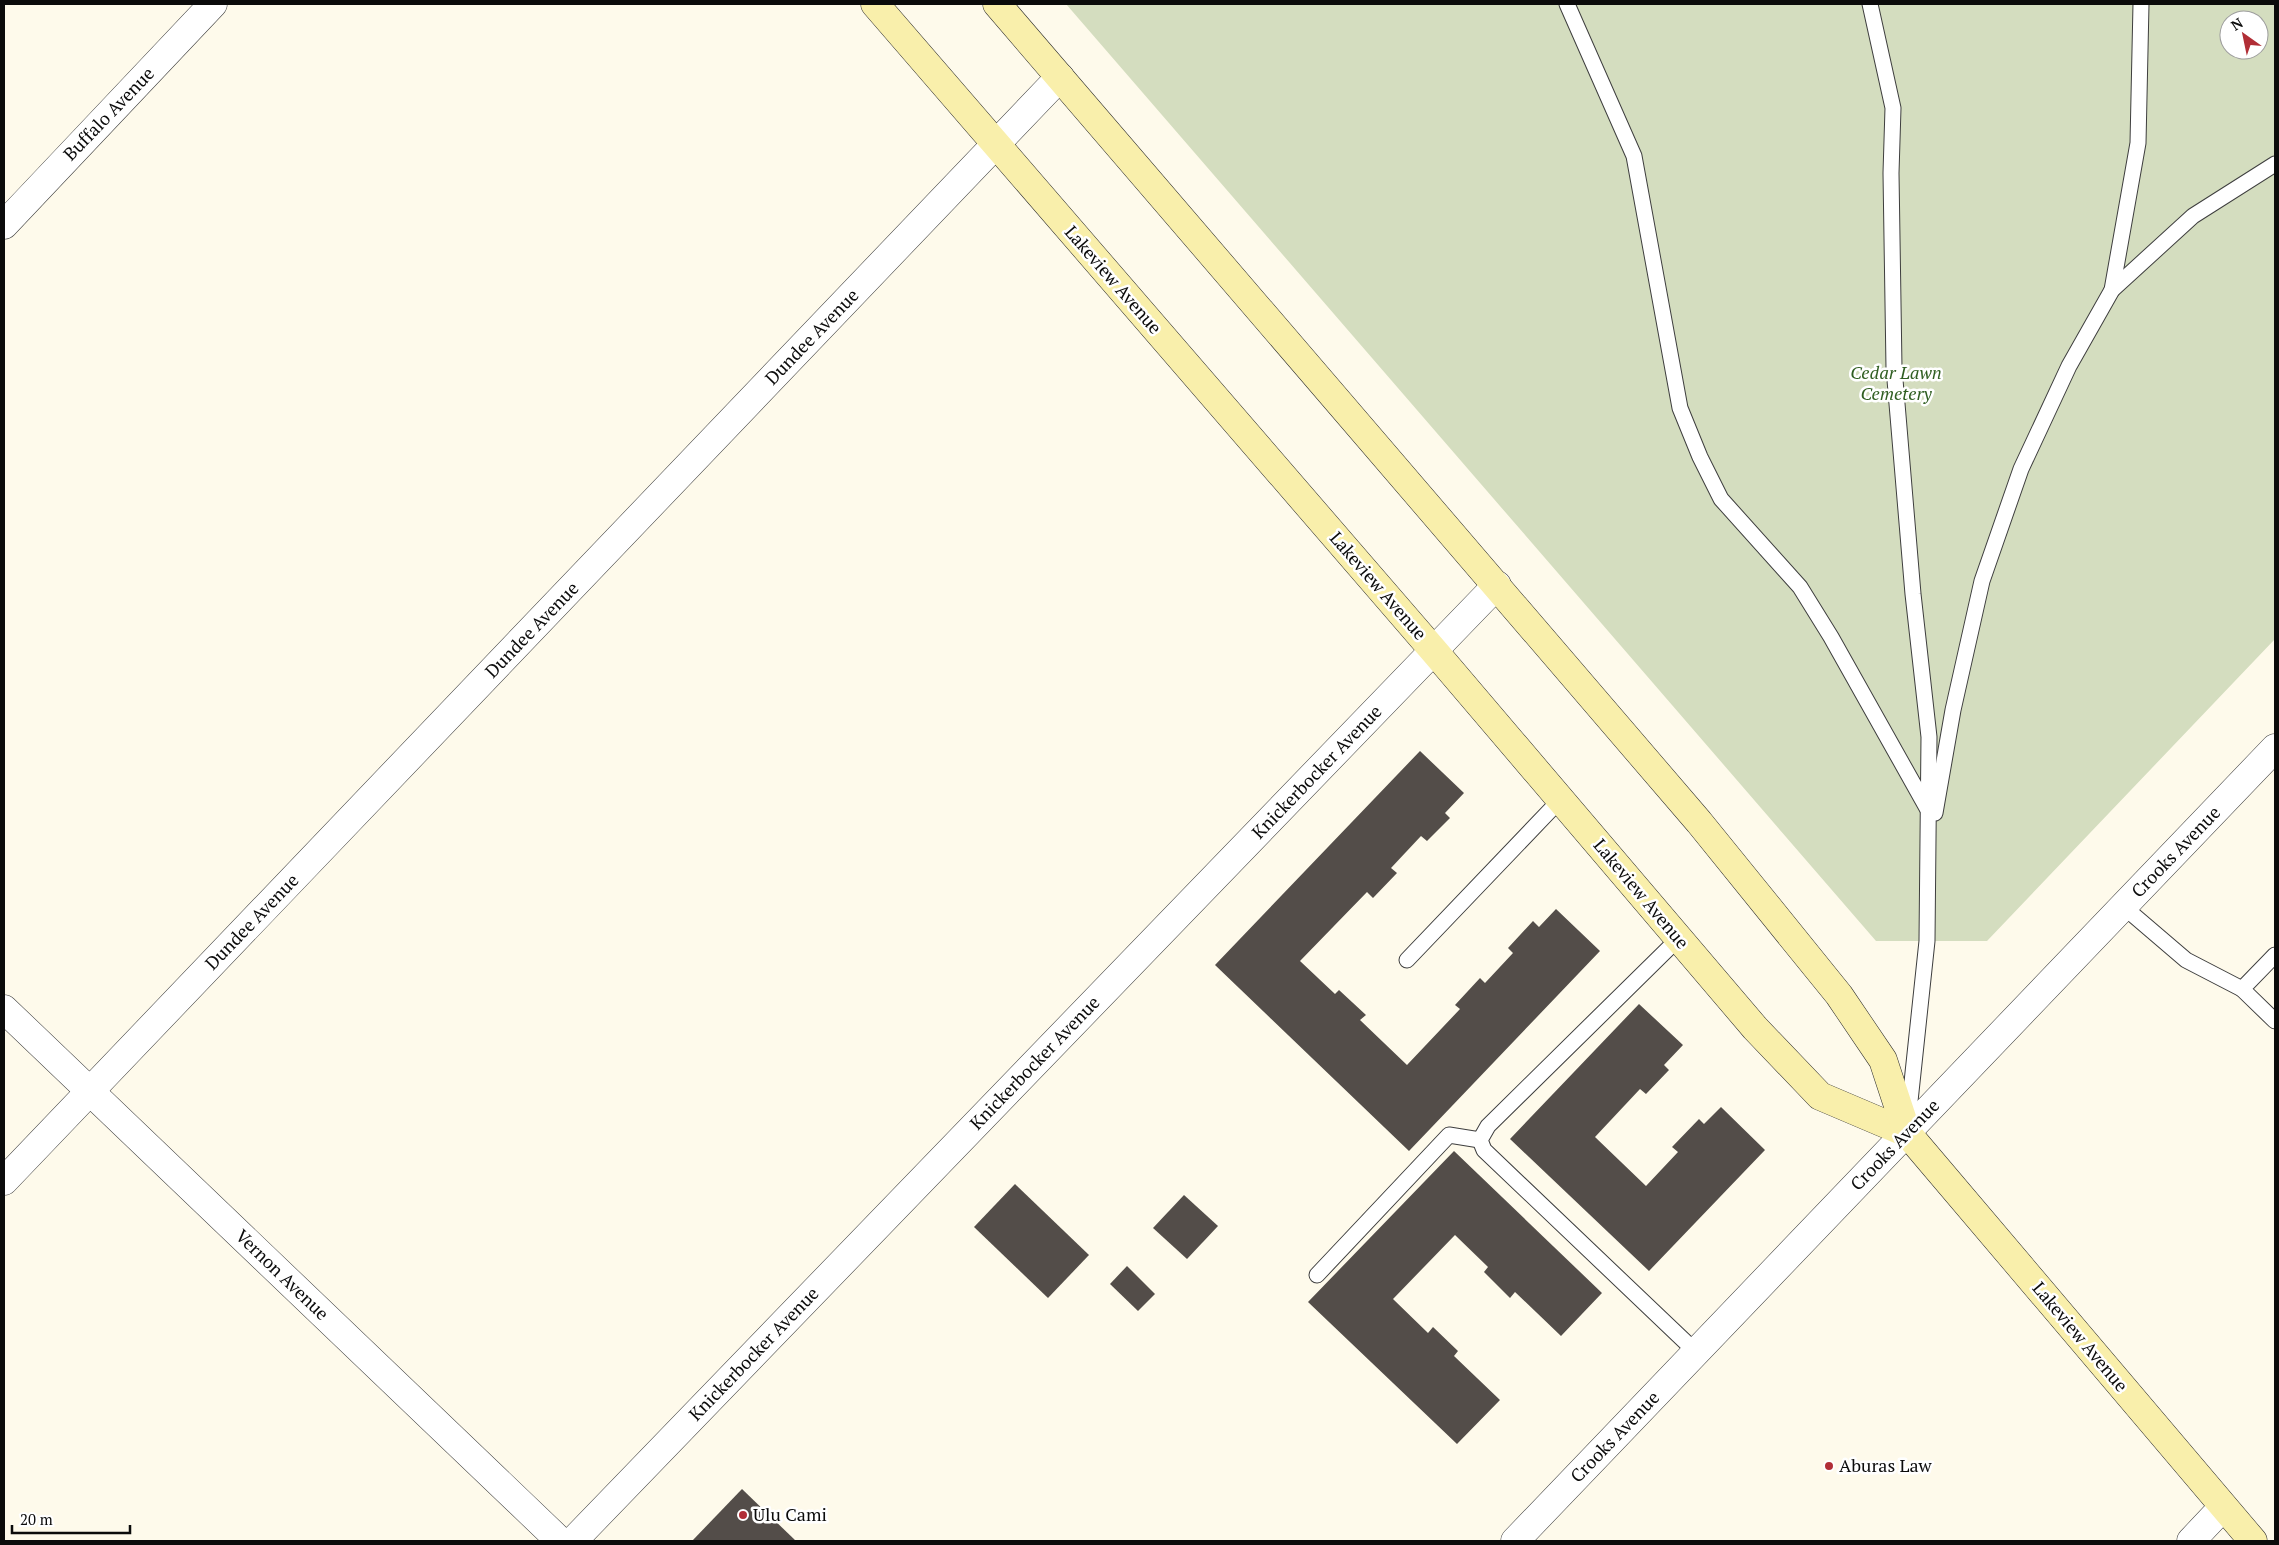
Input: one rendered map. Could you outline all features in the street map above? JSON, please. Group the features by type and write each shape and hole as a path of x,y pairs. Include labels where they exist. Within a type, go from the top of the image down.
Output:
{"main road":[{"name":"Lakeview Avenue","path":"875,4 1434,650 1755,1028 1820,1096 1907,1133"},
{"name":"Lakeview Avenue","path":"997,4 1699,822 1839,995 1884,1060 1907,1133 2253,1541"}],"street":[{"name":"Buffalo Avenue","path":"4,225 214,4"},
{"name":"Dundee Avenue","path":"4,1182 1060,77"},
{"name":"Knickerbocker Avenue","path":"573,1541 1497,585"},
{"name":"Crooks Avenue","path":"1516,1541 2275,748"},
{"name":"Vernon Avenue","path":"4,1009 560,1541"},
{"path":"2191,1541 2223,1507"}],"lane":[{"path":"1567,4 1634,156 1680,408 1700,457 1721,499 1800,587 1831,637 1928,810"},
{"path":"1870,4 1893,108 1891,173 1894,368 1913,594 1928,737 1926,941 1907,1133"},
{"path":"2112,290 2138,143 2141,4"},
{"path":"1927,856 1953,710 1982,581 2021,468 2069,366 2112,290 2193,216 2275,164"},
{"path":"1408,960 1560,800"},
{"path":"2124,906 2186,960 2242,989 2275,1021"},
{"path":"1480,1140 1488,1126 1679,938"},
{"path":"2242,989 2275,955"},
{"path":"1317,1275 1449,1135 1480,1140"},
{"path":"1480,1140 1484,1150 1696,1352"}],"green space":[{"name":"Cedar Lawn Cemetery","path":"1066,4 2275,4 2275,639 1987,941 1876,941"}],"building":[{"path":"1420,751 1464,793 1445,813 1450,818 1427,841 1421,836 1391,868 1397,873 1373,898 1367,892 1300,961 1335,994 1339,990 1366,1015 1360,1020 1407,1065 1460,1009 1455,1005 1480,978 1485,983 1513,953 1508,948 1533,921 1539,927 1556,909 1600,951 1409,1151 1215,965"},
{"path":"1639,1004 1683,1045 1664,1065 1669,1070 1646,1094 1640,1089 1595,1137 1646,1186 1678,1152 1672,1147 1699,1119 1704,1124 1721,1107 1765,1150 1649,1271 1510,1139"},
{"path":"1454,1151 1602,1293 1561,1336 1515,1292 1510,1298 1484,1272 1488,1267 1455,1235 1393,1299 1428,1333 1433,1327 1458,1351 1454,1356 1500,1400 1457,1444 1308,1302"},
{"path":"1015,1184 1089,1255 1048,1298 974,1227"},
{"path":"1184,1195 1218,1226 1187,1259 1153,1228"},
{"path":"1127,1266 1155,1294 1138,1311 1110,1284"},
{"name":"Ulu Cami","path":"742,1489 796,1541 692,1541"}],"place":[{"name":"Aburas Law","path":"1829,1466"},
{"name":"Ulu Cami","path":"743,1515"}]}
